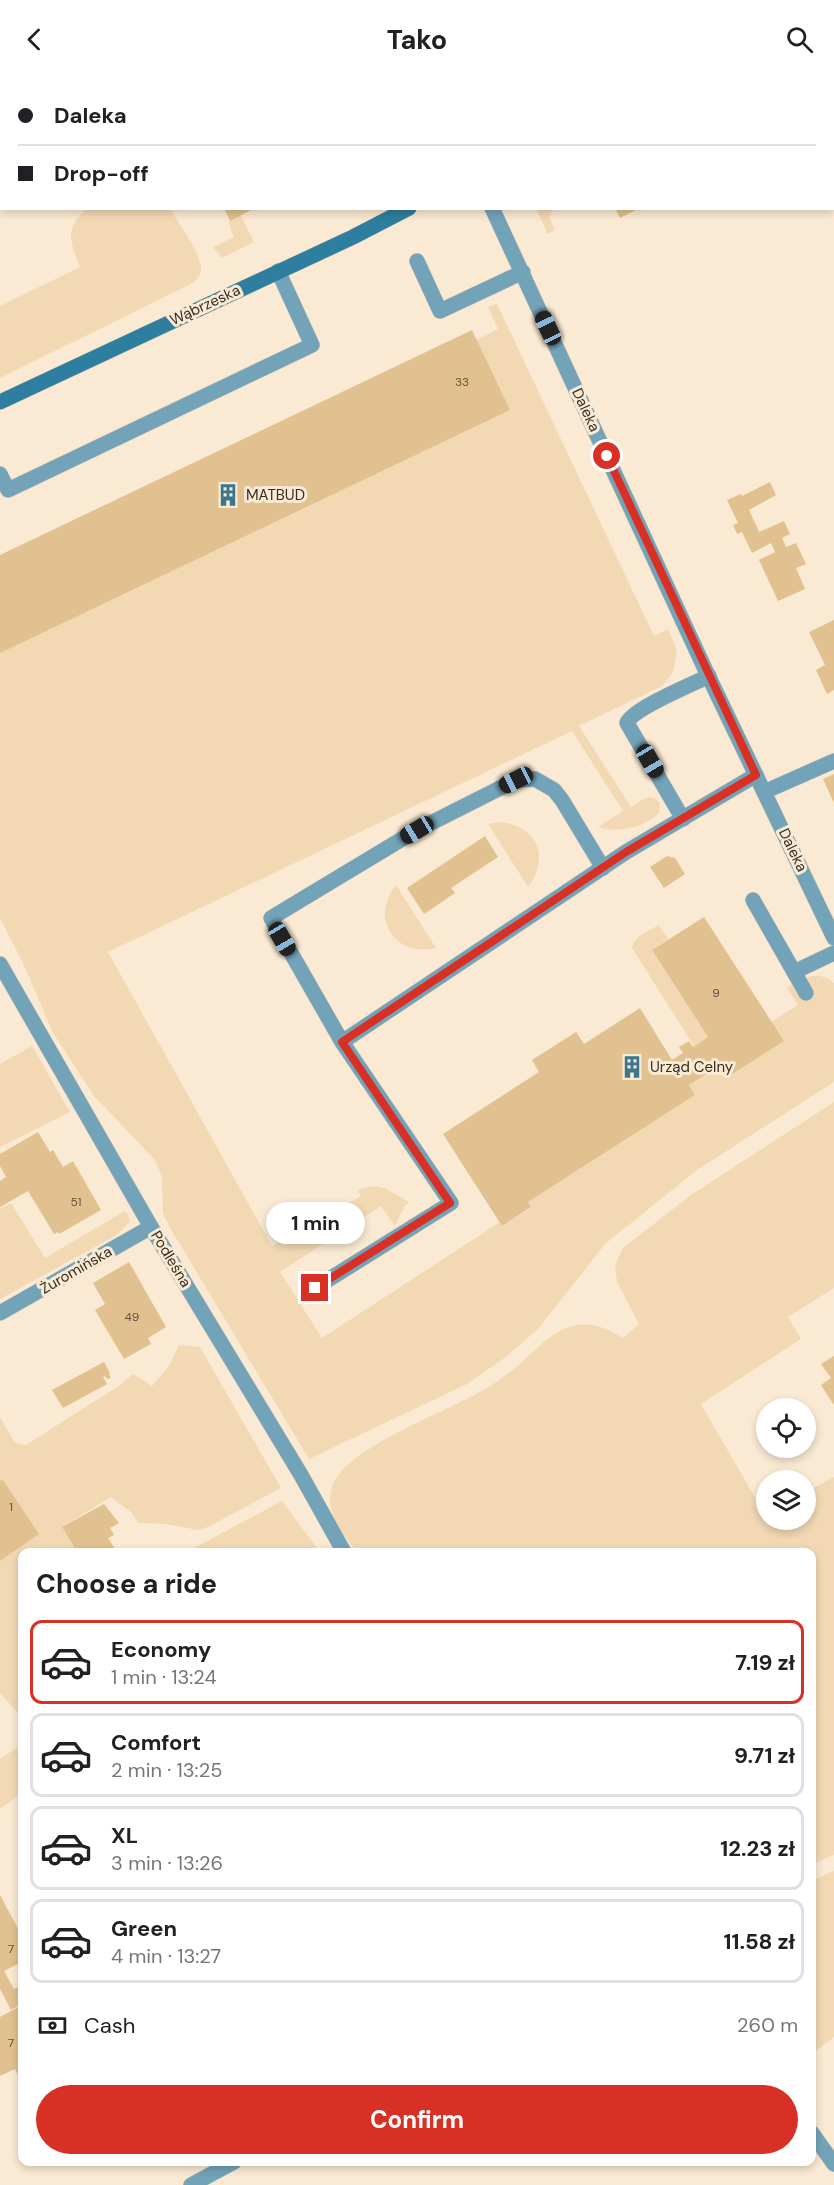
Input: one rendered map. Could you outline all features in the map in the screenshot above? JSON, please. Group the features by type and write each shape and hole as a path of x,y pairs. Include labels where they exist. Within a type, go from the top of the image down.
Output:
{"street":[{"name":"Wąbrzeska","path":"0,402 405,210"},
{"name":"Daleka","path":"493,210 709,676 834,938"},
{"path":"417,261 441,311 523,272"},
{"path":"0,474 8,490 312,345 278,271"},
{"path":"683,819 627,723 629,718 644,708 709,676"},
{"path":"764,792 834,761"},
{"path":"342,1042 603,868 756,775"},
{"path":"315,1288 450,1203 342,1042 271,918 417,830 516,780 535,779 554,790 603,868"},
{"path":"753,900 806,993"},
{"path":"794,972 834,953"},
{"name":"Podleśna","path":"0,964 151,1227 301,1475 342,1548"},
{"name":"Żuromińska","path":"0,1313 151,1227"},
{"path":"816,2139 834,2164"},
{"path":"191,2185 227,2166"}],"shaded area":[{"path":"85,210 171,210 198,257 201,265 200,275 193,283 0,378 0,306 80,267 71,236 74,223"},
{"path":"536,210 552,210 549,217 555,230 548,234"},
{"path":"241,215 254,242 222,258 213,247 234,237 228,222"},
{"path":"497,304 654,636 668,629 677,651 673,672 662,686 579,726 631,807 649,797 660,803 659,813 646,822 630,828 614,830 598,827 623,811 572,731 108,952 272,1246 361,1196 358,1191 366,1188 373,1186 385,1188 409,1202 395,1226 381,1206 280,1272 322,1338 500,1222 502,1226 531,1208 528,1202 695,1095 689,1085 725,1062 732,1074 771,1022 798,1005 787,988 810,976 822,976 834,983 834,1082 697,1170 605,1244 539,1328 506,1357 467,1384 309,1459 170,1228 163,1213 162,1178 154,1159 94,1096 53,1033 23,963 0,918 0,653 477,340 498,329 488,307"},
{"path":"499,822 512,824 522,829 536,844 539,854 538,864 528,887 488,824"},
{"path":"396,885 436,948 421,950 409,947 398,941 391,933 386,922 385,910 388,898"},
{"path":"659,925 668,939 652,950 708,1037 694,1046 632,948 639,937"},
{"path":"32,1046 70,1112 0,1147 0,1064"},
{"path":"834,1102 834,1288 788,1317 801,1339 701,1404 756,1499 756,1530 816,1530 816,1487 834,1477 834,1855 816,1862 816,1548 354,1548 333,1514 330,1496 332,1487 341,1472 357,1457 404,1429 495,1383 556,1333 575,1326 589,1325 603,1328 623,1338 639,1324 617,1282 615,1265 623,1248 691,1195"},
{"path":"11,1203 45,1258 125,1211 130,1222 115,1236 0,1299 0,1209"},
{"path":"179,1345 200,1347 281,1488 208,1527 198,1530 166,1524 138,1523 132,1513 111,1497 62,1527 75,1548 18,1548 18,1713 0,1693 0,1417 15,1443 26,1445 120,1385 133,1374 152,1386 169,1366"},
{"path":"282,1501 317,1548 194,1548"},
{"path":"18,1747 18,1796 0,1809 0,1759"},
{"path":"834,1871 834,2037 816,2051 816,1878"}],"building":[{"path":"225,210 251,210 230,221"},
{"path":"616,210 636,210 620,218"},
{"name":"MATBUD","path":"472,330 510,410 0,653 0,555"},
{"path":"770,482 776,495 749,510 759,532 784,521 790,534 782,538 786,547 796,543 806,564 796,568 805,589 778,601 759,560 775,552 771,543 752,553 742,532 737,534 733,525 738,523 727,500 741,494 742,496"},
{"path":"834,620 834,690 827,694 816,670 825,665 809,632"},
{"path":"834,774 834,803 823,779"},
{"path":"485,836 498,857 451,888 455,893 424,914 407,888"},
{"path":"667,856 675,858 685,874 664,888 650,867"},
{"name":"Urząd Celny","path":"704,917 784,1041 732,1074 725,1062 689,1085 695,1095 528,1202 531,1207 502,1226 443,1134 539,1072 532,1060 576,1032 584,1044 640,1008 672,1060 683,1053 679,1047 689,1041 693,1047 708,1037 652,950"},
{"path":"38,1132 50,1152 53,1150 63,1167 73,1161 101,1210 59,1234 58,1232 54,1234 28,1191 0,1207 0,1181 6,1177 0,1166 0,1154"},
{"path":"129,1262 166,1327 148,1338 151,1344 124,1359 95,1310 105,1304 93,1283"},
{"path":"834,1356 834,1405 821,1385 831,1378 821,1364"},
{"path":"104,1362 111,1378 103,1377 107,1384 63,1408 52,1390"},
{"path":"3,1480 39,1534 0,1561 0,1481"},
{"path":"104,1504 119,1523 110,1528 114,1535 108,1538 114,1548 75,1548 62,1527"},
{"path":"0,1895 18,1929 18,1964 4,1971 14,1989 18,1987 18,2006 11,2010 0,1989"},
{"path":"18,2007 18,2075 15,2069 0,2076 0,2017"}],"place":[{"name":"MATBUD","path":"228,495"},
{"name":"Urząd Celny","path":"632,1067"}],"route":[{"path":"315,1288 450,1203 342,1042 626,852 756,775 607,456"}]}
